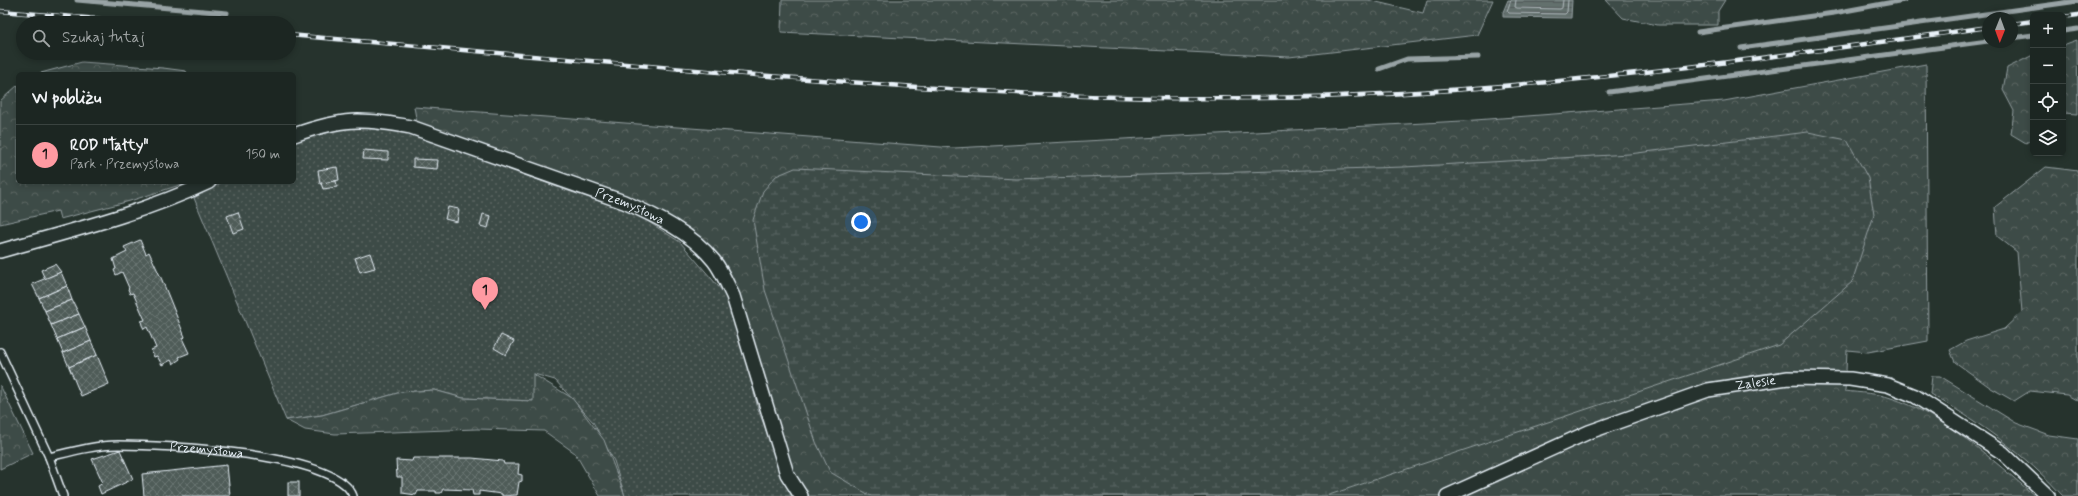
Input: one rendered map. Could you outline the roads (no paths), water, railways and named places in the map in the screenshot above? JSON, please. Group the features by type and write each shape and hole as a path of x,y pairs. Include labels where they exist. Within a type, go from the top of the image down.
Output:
{"street":[{"name":"Przemysłowa","path":"296,135 320,126 349,120 374,120 411,127 624,202 654,216 685,235 713,260 723,275 733,296 787,474 801,496"},
{"path":"0,251 96,224 185,194 205,184"},
{"name":"Zalesie","path":"1447,496 1589,432 1708,390 1788,378 1850,378 1888,384 1915,396 2003,453 2048,496"}],"lane":[{"path":"0,352 49,457 63,496"},
{"name":"Przemysłowa","path":"49,457 116,445 213,449 295,462 337,480 349,487 353,496"}],"water":[{"path":"1508,0 1572,0 1571,18 1503,17 1503,12"}],"waterway":[{"path":"77,0 227,13"},
{"path":"1698,32 1834,13 1904,0"},
{"path":"1741,48 2078,1"},
{"path":"2066,31 2078,29"},
{"path":"2018,37 2030,35"},
{"path":"1609,92 1982,42"},
{"path":"1379,69 1407,59 1478,57"}],"railway":[{"path":"0,11 62,16"},
{"path":"2066,17 2078,15"},
{"path":"2018,23 2030,21"},
{"path":"296,36 707,71 916,87 1055,95 1264,98 1446,90 1536,83 1717,64 1982,28"}],"place":[{"name":"ROD \"Tałty\"","path":"485,310"}]}
